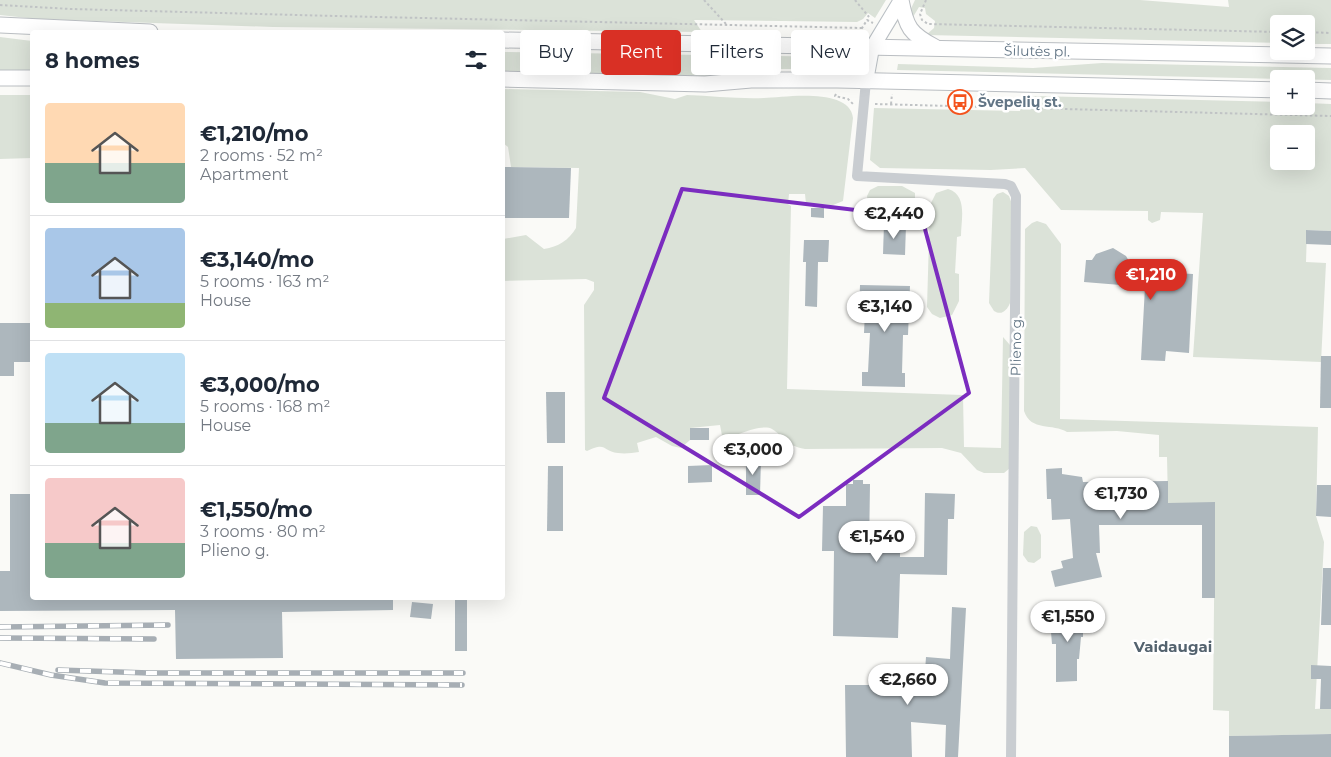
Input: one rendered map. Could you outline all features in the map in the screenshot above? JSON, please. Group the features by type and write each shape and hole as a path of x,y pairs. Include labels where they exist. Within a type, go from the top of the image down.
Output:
{"main road":[{"path":"901,0 905,20 909,28 918,38 938,49"},
{"path":"0,26 100,30"},
{"name":"Šilutės pl.","path":"505,40 1331,56"},
{"path":"0,78 30,78"},
{"path":"505,78 705,84 751,80 866,81 1270,90"},
{"path":"1315,90 1331,91"}],"street":[{"path":"866,81 872,48 901,0"},
{"name":"Plieno g.","path":"866,81 857,176 1005,184 1011,186 1016,196 1011,757"}],"path":[{"path":"704,0 727,25"},
{"path":"855,0 869,17"},
{"path":"926,0 920,14 922,20 928,24 1270,32"},
{"path":"0,5 71,9 862,28"},
{"path":"1315,32 1331,33"},
{"path":"864,104 1331,116"}],"highlighted area":[{"path":"682,189 922,218 969,393 799,517 604,398"}],"shaded area":[{"path":"0,0 886,0 875,18 868,13 857,22 694,20 701,30 691,30 691,32 681,32 681,30 273,27 37,19 0,15"},
{"path":"915,0 1140,0 1229,7 1228,0 1331,0 1331,44 1315,44 1315,15 1270,15 1270,43 926,35 934,28 935,21 926,14 925,8 919,7 910,22 908,15"},
{"path":"0,37 30,41 30,71 0,72"},
{"path":"505,52 520,52 520,72 505,72"},
{"path":"591,53 601,53 601,75 591,75"},
{"path":"681,55 691,55 691,75 722,75 709,78 606,75 681,75"},
{"path":"781,56 791,56 791,69 781,69"},
{"path":"1102,63 1331,68 1331,80 1315,80 1315,70 1270,70 1270,79 897,70 898,64 1033,68"},
{"path":"505,89 640,92 675,99 687,95 735,98 815,96 841,102 849,108 853,118 843,201 833,205 806,204 805,194 789,194 788,204 791,206 787,389 963,395 964,447 1001,448 1003,337 1010,345 1010,468 1004,473 984,473 977,470 961,453 942,448 805,449 790,444 772,429 767,428 748,431 723,441 720,425 690,428 690,440 681,448 672,446 656,437 637,443 639,452 618,453 601,447 585,450 584,305 594,290 594,282 586,279 505,281 505,239 526,235 544,249 554,247 563,242 576,228 579,168 511,167 508,147 505,145"},
{"path":"0,95 30,95 30,158 0,159"},
{"path":"1035,96 1270,102 1270,115 1315,115 1315,103 1331,104 1331,231 1307,230 1306,262 1326,263 1321,362 1193,357 1203,213 1161,212 1160,220 1152,223 1148,220 1148,211 1061,210 1025,168 991,170 880,168 870,160 874,108 1020,111 1021,106 1013,100"},
{"path":"878,186 902,186 915,193 915,202 907,209 897,212 874,210 868,204 867,196 870,190"},
{"path":"948,189 958,197 962,209 961,236 957,237 955,273 959,274 959,301 952,315 940,318 932,314 927,307 930,205 936,193"},
{"path":"1003,192 1009,196 1012,204 1010,303 1006,310 999,313 994,311 989,303 993,199 997,194"},
{"path":"1037,221 1046,224 1061,244 1060,419 1318,427 1316,516 1324,542 1315,709 1331,708 1331,734 1229,736 1229,711 1213,710 1215,503 1168,503 1167,457 1159,457 1159,435 1117,431 1067,432 1037,424 1027,418 1024,411 1025,229"},
{"path":"1031,526 1037,527 1041,535 1041,558 1034,563 1028,562 1023,555 1024,532"}],"building":[{"path":"505,167 571,168 569,218 505,218"},
{"path":"811,208 824,208 824,218 811,217"},
{"path":"884,224 906,225 905,255 883,254"},
{"path":"1306,230 1331,231 1331,245 1306,244"},
{"path":"804,240 829,240 828,262 818,262 817,307 805,306 806,262 803,262"},
{"path":"1113,248 1126,256 1130,263 1159,265 1158,272 1193,274 1189,353 1166,351 1165,361 1141,360 1145,287 1084,282 1086,260 1092,260 1096,254"},
{"path":"860,285 910,286 908,335 903,335 902,373 905,373 905,387 862,386 862,372 868,372 870,333 864,333 865,312 859,312"},
{"path":"0,323 30,323 30,362 14,362 14,376 0,376"},
{"path":"1321,356 1331,356 1331,408 1320,408"},
{"path":"546,392 565,392 565,443 547,443"},
{"path":"690,428 709,428 709,440 690,440"},
{"path":"746,458 761,458 760,495 746,495"},
{"path":"712,465 712,482 688,483 688,466"},
{"path":"548,466 563,466 563,531 547,531"},
{"path":"1062,468 1062,474 1082,477 1083,482 1168,481 1168,503 1215,502 1215,598 1202,598 1202,525 1099,525 1100,553 1096,553 1102,577 1055,587 1051,571 1063,568 1061,561 1073,558 1070,519 1052,520 1051,499 1047,499 1046,469"},
{"path":"853,480 863,480 863,484 870,484 869,551 900,551 900,557 924,557 925,493 955,494 954,519 948,519 947,575 900,574 898,638 833,636 834,551 822,551 823,506 846,506 846,484 853,484"},
{"path":"1317,485 1331,485 1331,517 1316,516"},
{"path":"10,494 30,494 30,600 393,600 393,610 282,612 283,658 176,659 175,610 0,611 0,571 10,571"},
{"path":"1323,568 1331,568 1331,625 1321,625"},
{"path":"455,600 467,600 467,651 455,651"},
{"path":"412,602 433,604 431,619 410,617"},
{"path":"1058,606 1079,606 1079,625 1083,625 1083,637 1081,637 1079,659 1077,659 1077,681 1056,682 1056,644 1052,644 1051,632 1058,632"},
{"path":"952,607 966,608 958,757 945,757 946,725 911,722 912,757 846,757 845,685 924,685 926,657 950,659"},
{"path":"1311,665 1331,666 1331,709 1320,709 1321,679 1311,679"},
{"path":"1331,734 1331,757 1229,757 1229,736"}],"railway":[{"path":"0,627 168,625"},
{"path":"0,638 154,639"},
{"path":"0,663 51,675 105,683 462,685"},
{"path":"58,670 149,673 463,673"}],"place":[{"name":"Švepelių st.","path":"960,102"}],"district":[{"name":"Vaidaugai","path":"1173,647"}]}
